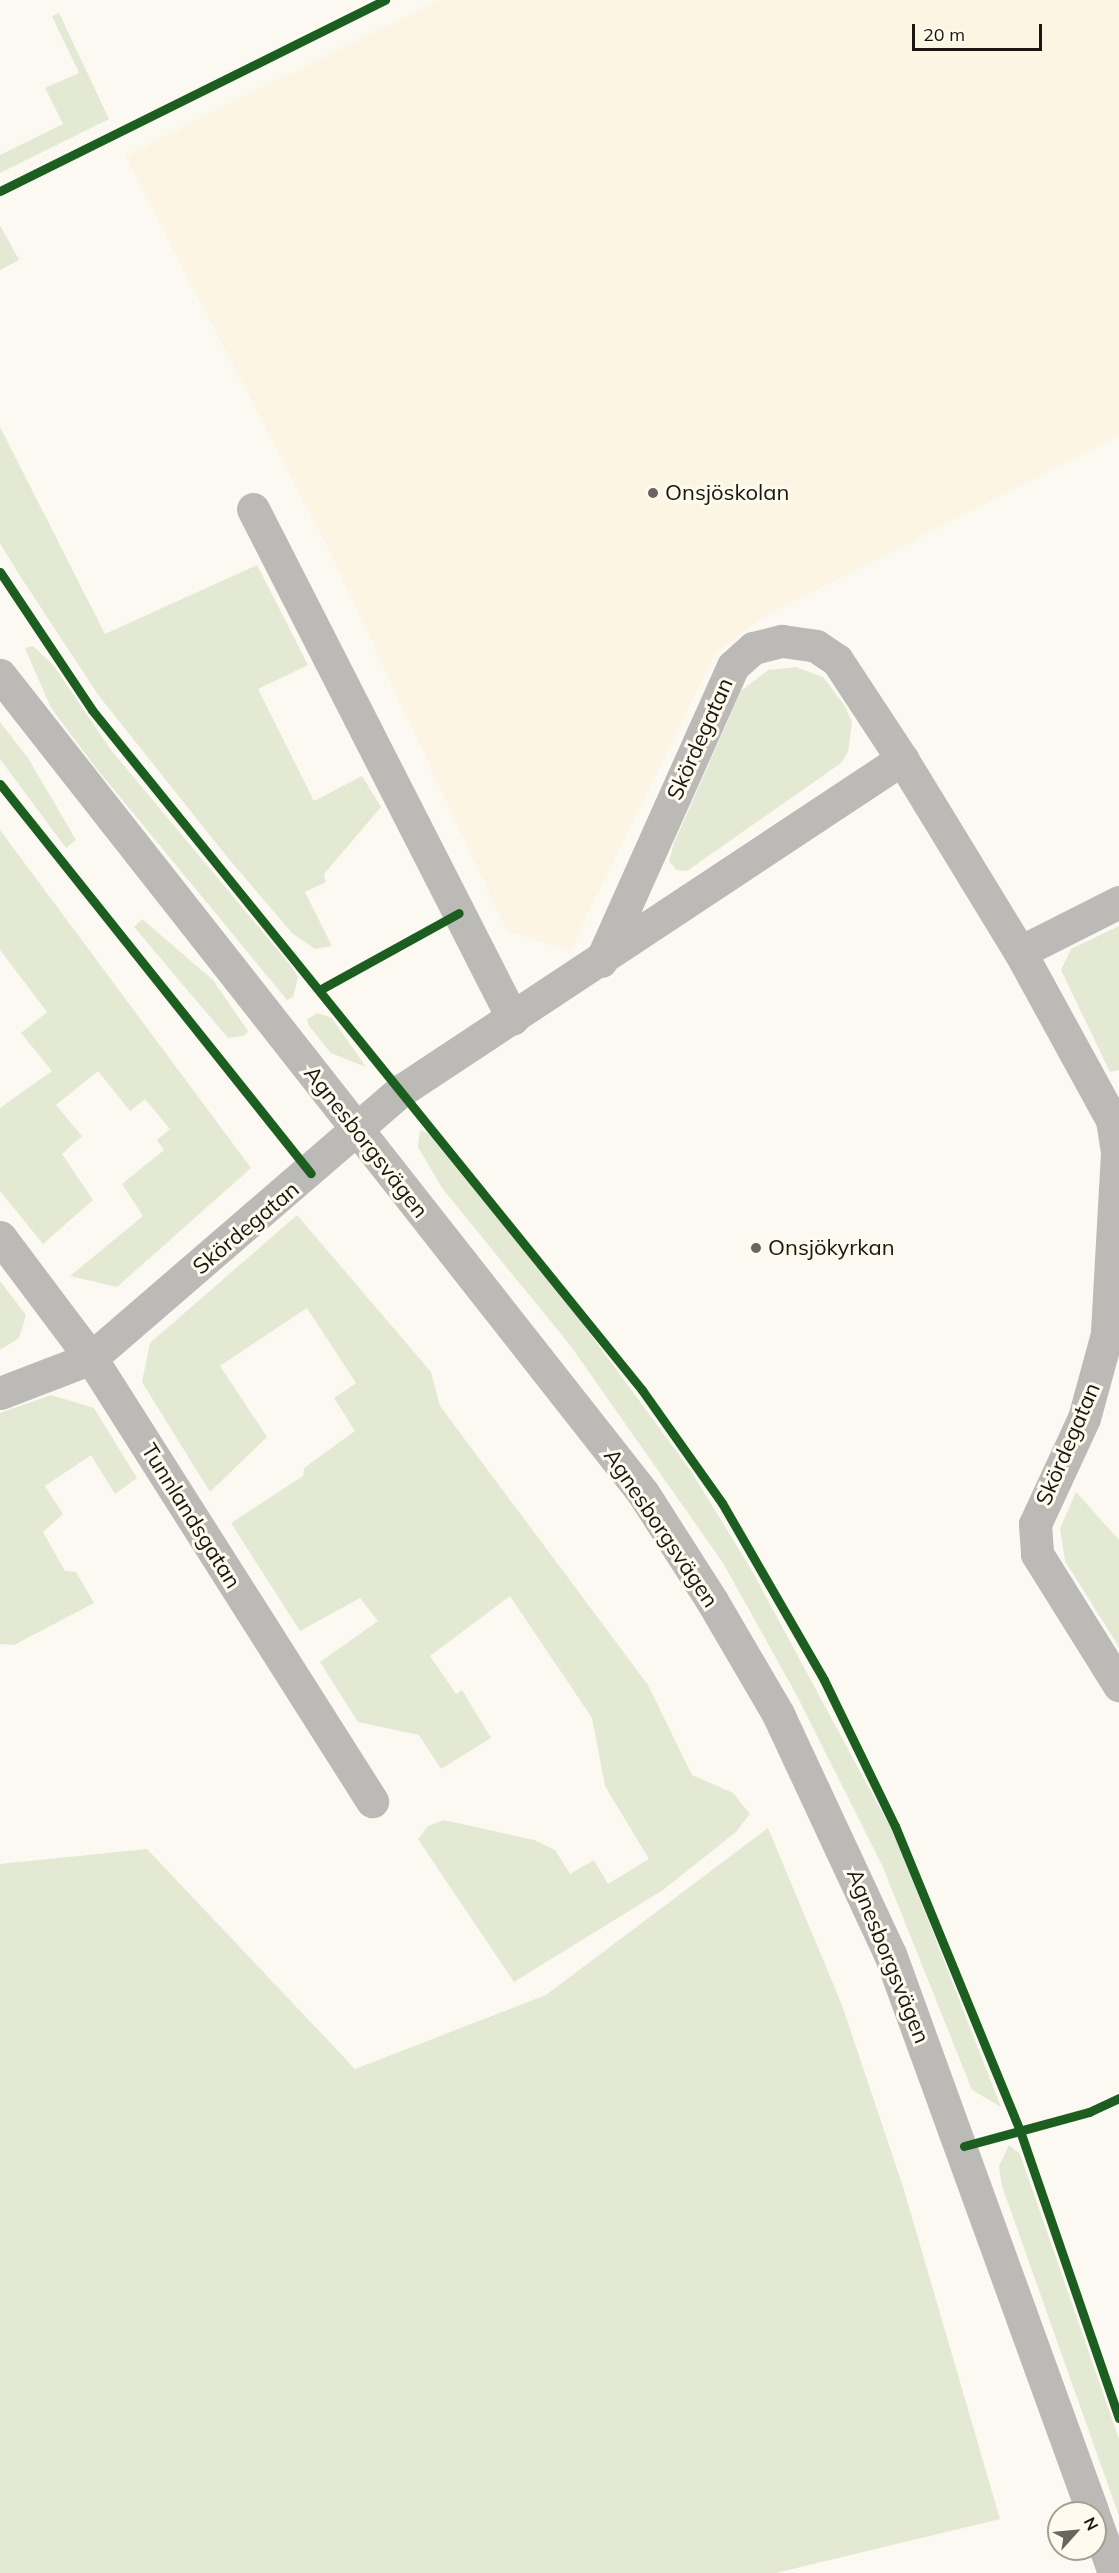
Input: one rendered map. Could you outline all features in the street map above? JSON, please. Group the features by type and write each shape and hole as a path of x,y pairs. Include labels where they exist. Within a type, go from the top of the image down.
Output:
{"street":[{"path":"253,509 513,1018"},
{"name":"Skördegatan","path":"601,961 732,666 753,648 782,641 805,644 837,660 902,759 1020,952 1112,1120 1117,1153 1116,1289 1107,1334 1084,1418 1035,1524 1037,1554 1119,1685"},
{"name":"Agnesborgsvägen","path":"0,675 643,1493 778,1714 890,1954 1089,2501"},
{"name":"Skördegatan","path":"0,1393 91,1358 402,1090 601,961 902,759"},
{"path":"1020,952 1119,902"},
{"name":"Tunnlandsgatan","path":"0,1237 91,1358 372,1801"},
{"path":"1107,2553 1114,2573"}],"shaded area":[{"name":"Onsjöskolan","path":"438,0 1119,0 1119,436 763,617 715,653 570,951 507,931 329,550 125,156"}],"green space":[{"path":"59,13 109,119 0,173 0,155 63,124 45,88 79,73 52,16"},
{"path":"0,225 19,260 0,270"},
{"path":"0,427 105,634 257,565 308,665 258,689 314,801 362,776 381,807 324,874 326,882 305,892 332,946 315,949 292,933 224,853 99,696 20,576 0,543"},
{"path":"33,646 54,666 111,750 291,966 298,977 293,997 287,1000 96,768 51,708 25,648"},
{"path":"796,667 823,677 845,706 852,722 848,752 841,763 687,871 676,870 669,861 674,843 741,691 768,670"},
{"path":"0,722 28,758 76,840 66,848 0,759"},
{"path":"0,830 251,1168 117,1287 70,1276 143,1216 122,1184 164,1150 157,1140 170,1129 145,1099 130,1111 98,1071 56,1105 82,1136 62,1154 93,1200 43,1244 0,1191 0,1108 52,1071 21,1033 47,1012 0,950"},
{"path":"142,919 213,980 248,1031 244,1036 228,1038 134,927"},
{"path":"1119,926 1119,1070 1110,1072 1061,970 1071,949"},
{"path":"318,1013 332,1018 366,1067 331,1053 309,1026 307,1019"},
{"path":"420,1130 432,1135 560,1293 691,1471 751,1569 896,1838 1001,2107 972,2090 882,1865 796,1694 723,1563 570,1345 442,1188 418,1147"},
{"path":"297,1215 431,1372 440,1406 648,1685 692,1775 733,1793 750,1814 736,1832 663,1890 514,1982 418,1839 428,1826 444,1820 534,1840 555,1850 570,1874 594,1860 608,1884 649,1859 605,1786 592,1718 510,1596 430,1656 456,1694 462,1690 491,1738 441,1769 419,1735 358,1722 320,1662 378,1621 360,1598 300,1631 231,1523 303,1476 304,1468 355,1431 334,1398 356,1383 307,1308 220,1366 267,1437 210,1492 142,1382 150,1343"},
{"path":"0,1281 26,1315 19,1338 0,1350"},
{"path":"51,1395 94,1408 137,1478 115,1494 91,1455 45,1486 63,1514 43,1532 65,1571 76,1572 94,1603 14,1645 0,1644 0,1413"},
{"path":"1076,1492 1119,1540 1119,1647 1065,1561 1060,1529"},
{"path":"768,1828 842,2005 904,2190 1000,2519 776,2573 0,2573 0,1864 147,1849 355,2069 546,1995"},
{"path":"1009,2145 1020,2154 1119,2439 1119,2516 1002,2186 999,2166"}],"cycle path":[{"path":"0,191 385,0"},
{"path":"0,572 92,710 642,1390 722,1503 824,1680 895,1826 1019,2128 1119,2418"},
{"path":"0,784 311,1173"},
{"path":"323,988 459,913"},
{"path":"964,2146 1089,2112 1119,2098"}],"place":[{"name":"Onsjöskolan","path":"653,493"},
{"name":"Onsjökyrkan","path":"756,1248"}]}
